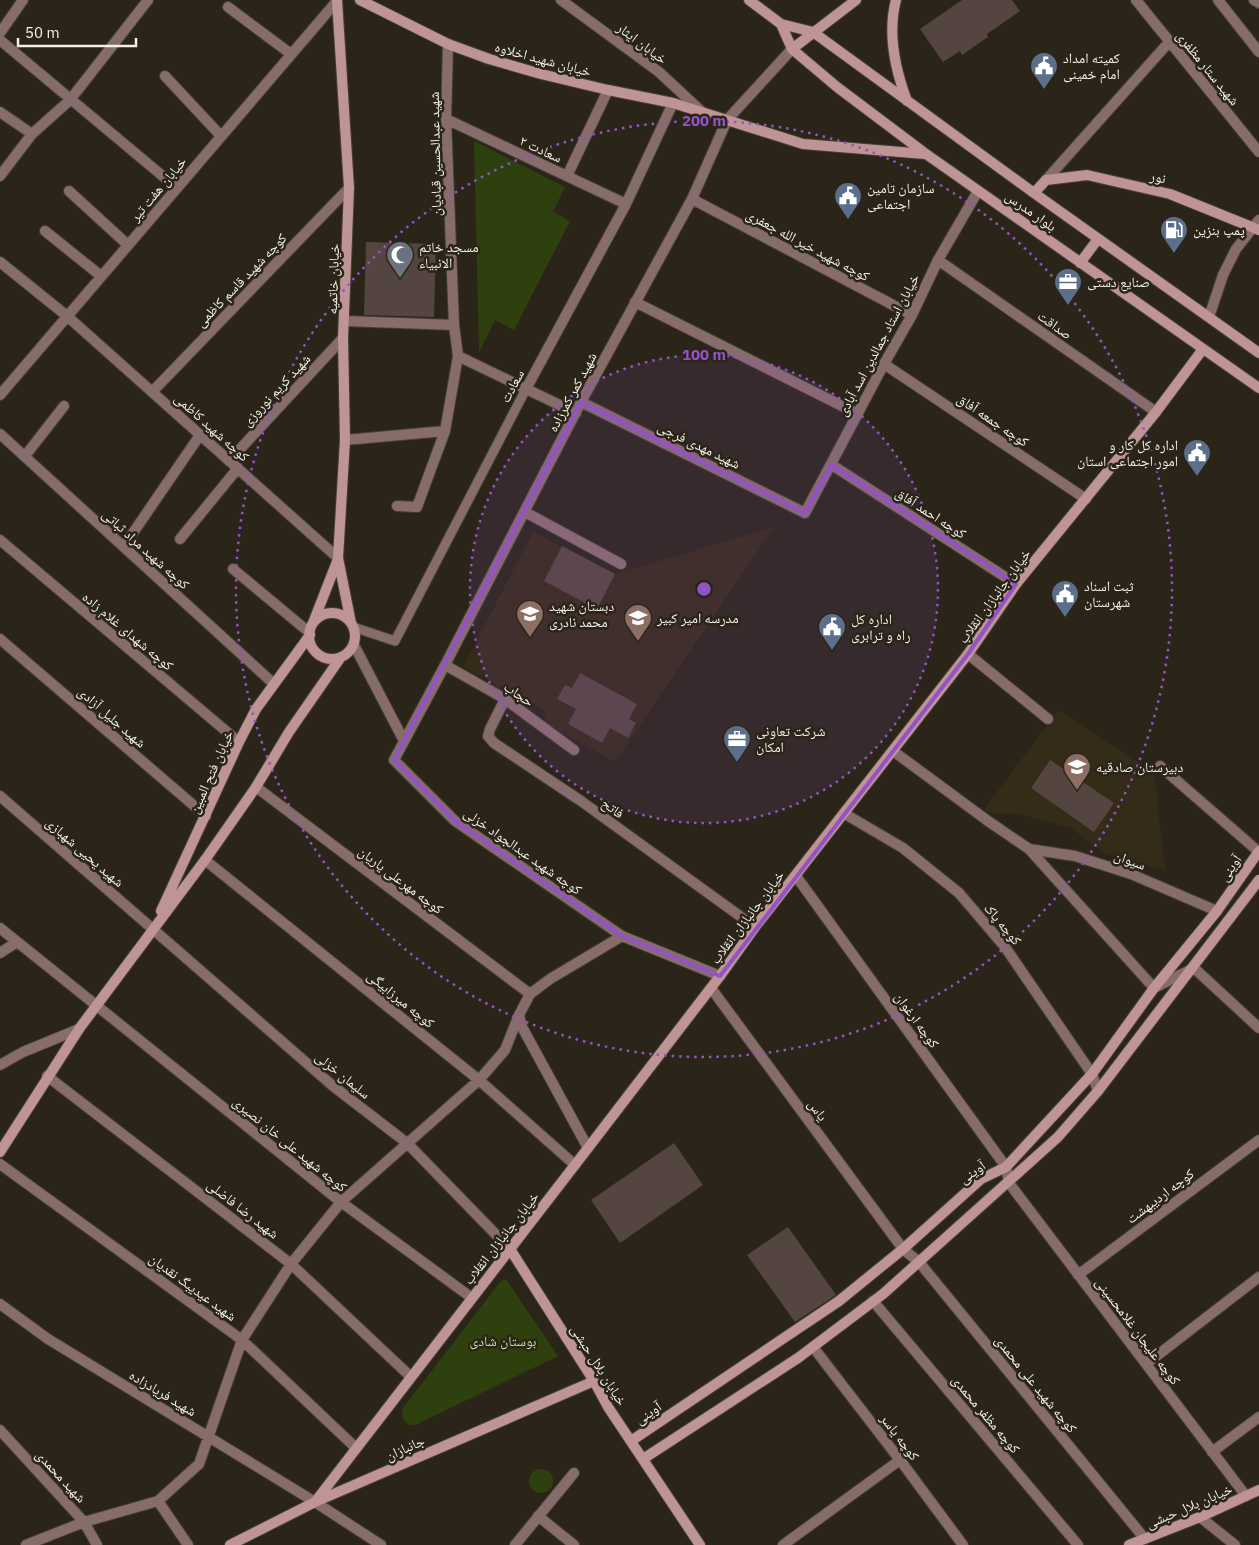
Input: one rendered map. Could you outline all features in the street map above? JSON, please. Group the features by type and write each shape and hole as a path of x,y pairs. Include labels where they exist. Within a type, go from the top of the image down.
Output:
{"street":[{"path":"0,33 23,0"},
{"path":"0,176 32,134 70,100 148,0"},
{"name":"خیابان هفت تیر","path":"0,395 337,0"},
{"name":"خیابان خاتمیه","path":"337,0 350,188 343,338 345,440 338,558 352,625"},
{"name":"خیابان شهید اخلاوه","path":"360,0 448,44 489,59 608,90 673,103 803,144 926,154"},
{"name":"خیابان ایثار","path":"561,0 660,72 703,113"},
{"path":"749,0 781,24 813,32"},
{"path":"781,24 792,49 856,0"},
{"path":"896,0 893,33 894,54 897,73 906,101"},
{"name":"شهید ستار مظفری","path":"1136,0 1259,152"},
{"path":"1218,0 1259,52"},
{"path":"1254,0 1259,3"},
{"path":"228,7 291,54"},
{"name":"بلوار مدرس","path":"813,32 906,101 1259,353"},
{"path":"0,40 177,188"},
{"path":"1034,193 1170,41"},
{"name":"شهید عبدالحسین قبادیان","path":"397,506 417,507 445,431 458,356 454,325 446,119 448,44"},
{"name":"بلوار مدرس","path":"792,49 837,87 926,154 1259,388"},
{"name":"شهید کمر کمرزاده","path":"394,760 445,666 581,402 692,199 727,120 792,49"},
{"path":"166,76 221,136"},
{"path":"567,176 608,90"},
{"name":"سعادت","path":"526,389 626,204 673,103"},
{"path":"0,112 32,134"},
{"name":"سعادت ۲","path":"446,119 626,204"},
{"name":"نور","path":"1046,180 1087,175 1170,194 1257,226"},
{"name":"کوچه شهید قاسم کاظمی","path":"152,392 350,188"},
{"path":"68,191 128,245"},
{"name":"خیابان استاد جمالدین اسد آبادی","path":"805,514 912,315 938,260 978,191"},
{"name":"کوچه شهید خیر الله جعفری","path":"692,199 912,315"},
{"path":"1209,318 1223,275 1236,248 1257,226"},
{"path":"45,231 101,276"},
{"path":"1080,263 1098,239"},
{"name":"صداقت","path":"938,260 1156,412"},
{"name":"کوچه شهید کاظمی","path":"0,262 68,316 338,558"},
{"path":"635,302 858,414"},
{"path":"345,321 454,325"},
{"name":"شهید کریم نوروزی","path":"229,461 343,338"},
{"name":"خیابان جانبازان انقلاب","path":"315,1502 711,988 755,927 968,654 1016,584 1156,412 1203,349"},
{"path":"458,356 576,413"},
{"name":"کوچه جمعه آفاق","path":"884,364 1086,499"},
{"name":"شهید مهدی فرجی","path":"581,402 805,514"},
{"path":"25,456 64,406"},
{"path":"345,440 445,431"},
{"name":"کوچه شهید مراد ثباتی","path":"0,434 274,684"},
{"path":"124,546 200,434"},
{"name":"کوچه احمد آفاق","path":"832,465 1016,584"},
{"path":"180,539 238,468"},
{"path":"525,512 621,564"},
{"name":"کوچه شهدای غلام زاده","path":"0,540 239,742"},
{"name":"خیابان خاتمیه","path":"310,632 338,558"},
{"path":"233,569 310,632"},
{"path":"324,614 342,615 352,625 356,636 354,645 341,657 332,659 323,657 311,644 310,632 317,619 324,614"},
{"name":"خیابان فتح المبین","path":"152,930 256,709 310,632"},
{"name":"شهید جلیل آزادی","path":"0,639 206,816"},
{"path":"354,645 404,740"},
{"path":"968,654 1048,719"},
{"name":"خیابان فتح المبین","path":"0,1152 47,1076 79,1029 206,860 256,788 288,732 341,657"},
{"name":"حجاب","path":"445,666 504,699 574,750"},
{"name":"فاتح","path":"504,699 488,736 494,743 581,801 755,927"},
{"path":"893,751 1029,849 1154,988 1194,968"},
{"name":"کوچه شهید عبدالجواد خزلی","path":"394,760 455,821 622,936 720,976"},
{"path":"1160,766 1259,852"},
{"name":"کوچه مهرعلی یاریان","path":"256,788 530,994"},
{"name":"شهید یحیی شهبازی","path":"0,796 152,930"},
{"name":"کوچه پاک","path":"845,814 903,848 959,893 1006,946 1092,1074 1098,1091"},
{"name":"سیوان","path":"1029,849 1075,856 1131,874 1217,911"},
{"name":"آوینی","path":"631,1441 838,1301 903,1248 981,1180 1006,1166 1092,1074 1154,988 1217,911 1259,852"},
{"name":"کوچه میرزابیگی","path":"206,860 479,1080 575,1165"},
{"name":"کوچه ارغوان","path":"796,876 1006,1166 1009,1183"},
{"path":"643,1459 813,1347 873,1301 1009,1183 1058,1137 1098,1091 1194,968 1259,880"},
{"name":"کوچه شهید علی خان نصیری","path":"0,928 341,1202 472,1298"},
{"name":"سلیمان خزلی","path":"152,930 333,1086 408,1143 510,1249"},
{"path":"26,1545 84,1522 158,1501 199,1464 242,1340 291,1264 341,1202 479,1080 505,1050 530,994 550,979 622,936"},
{"path":"0,954 18,942"},
{"path":"1194,968 1259,1028"},
{"name":"یاس","path":"711,988 903,1248"},
{"path":"520,1015 522,1027 588,1148"},
{"path":"0,1065 23,1052 79,1029"},
{"name":"شهید رضا فاضلی","path":"47,1076 291,1264 411,1377"},
{"name":"کوچه اردیبهشت","path":"1078,1275 1259,1140"},
{"name":"شهید عیدیبگ نقدیان","path":"0,1164 242,1340 356,1448"},
{"name":"کوچه علیجان غلامحسینی","path":"1009,1183 1246,1496"},
{"name":"کوچه شهید علی محمدی","path":"903,1248 919,1262 1146,1539"},
{"name":"خیابان بلال حبشی","path":"510,1249 594,1380 608,1407 700,1545"},
{"path":"1146,1364 1259,1277"},
{"name":"کوچه مظفر محمدی","path":"873,1301 1078,1545"},
{"name":"شهید فریادزاده","path":"0,1304 48,1339 315,1502 381,1545"},
{"name":"کوچه یاسر","path":"813,1347 963,1545"},
{"name":"جانبازان","path":"230,1545 315,1502 594,1380"},
{"path":"1212,1452 1259,1418"},
{"name":"شهید محمدی","path":"0,1430 84,1522 97,1545"},
{"path":"783,1545 900,1460"},
{"path":"515,1545 574,1473"},
{"name":"خیابان بلال حبشی","path":"1129,1545 1200,1518 1259,1490"},
{"path":"158,1501 188,1545"},
{"path":"538,1516 574,1545"},
{"path":"1200,1518 1235,1545"}],"lane":[{"name":"سعادت","path":"352,625 395,641 526,389"}],"highlighted area":[{"path":"581,402 805,513 832,465 1016,584 968,654 720,976 622,936 455,821 394,760"}],"shaded area":[{"name":"مدرسه امیر کبیر","path":"774,527 615,762 545,723 545,710 463,667 533,532 615,574"},
{"name":"دبیرستان صادقیه","path":"1059,710 1154,772 1165,870 1104,853 1071,828 1015,813 993,814 984,809"}],"green space":[{"path":"474,141 565,187 553,212 570,221 514,330 495,320 479,352"},
{"name":"بوستان شادی","path":"506,1279 558,1356 415,1425 409,1425 403,1418 403,1408 501,1281"},
{"path":"541,1469 550,1472 553,1481 550,1490 541,1493 532,1490 529,1481 532,1472"}],"building":[{"path":"962,0 1012,0 1020,11 987,34 988,37 962,55 960,51 943,62 920,29"},
{"name":"مسجد خاتم الانبیاء","path":"366,242 436,244 434,317 364,315"},
{"path":"562,546 615,574 597,609 544,581"},
{"path":"580,673 637,704 629,719 636,723 628,738 610,728 602,743 568,724 576,709 557,699 565,685 572,688"},
{"path":"1050,760 1114,803 1094,832 1031,788"},
{"path":"674,1143 703,1185 620,1243 591,1200"},
{"path":"788,1227 836,1295 795,1322 747,1255"}],"place":[{"name":"کمیته امداد امام خمینی","path":"1044,90"},
{"name":"سازمان تامین اجتماعی","path":"848,220"},
{"name":"پمپ بنزین","path":"1174,254"},
{"name":"مسجد خاتم الانبیاء","path":"400,279"},
{"name":"صنایع دستی","path":"1068,306"},
{"name":"اداره کل کار و امور اجتماعی استان","path":"1197,477"},
{"name":"ثبت اسناد شهرستان","path":"1065,618"},
{"name":"دبستان شهید محمد نادری","path":"530,638"},
{"name":"مدرسه امیر کبیر","path":"638,642"},
{"name":"اداره کل راه و ترابری","path":"832,651"},
{"name":"شرکت تعاونی امکان","path":"737,763"},
{"name":"دبیرستان صادقیه","path":"1077,791"}]}
